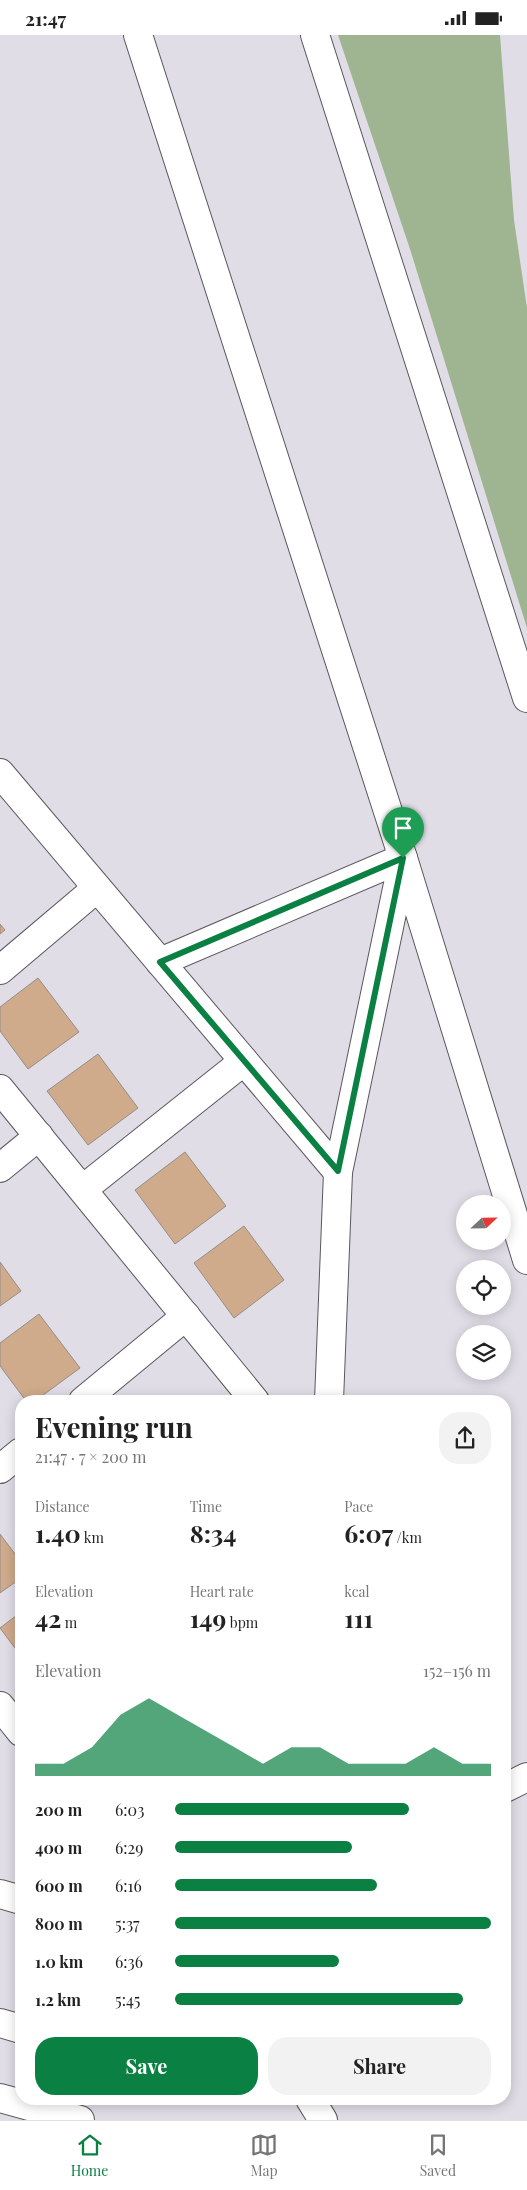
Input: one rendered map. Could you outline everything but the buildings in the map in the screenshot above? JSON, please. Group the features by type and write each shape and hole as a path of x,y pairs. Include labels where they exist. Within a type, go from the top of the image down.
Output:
{"main road":[{"path":"138,35 403,858 527,1260"},
{"path":"316,35 527,698"},
{"path":"0,773 338,1171"},
{"path":"160,962 403,858"},
{"path":"328,1395 338,1171 403,858"},
{"path":"0,970 97,888"},
{"path":"83,1189 244,1061"},
{"path":"0,1089 251,1395"},
{"path":"0,1168 39,1136"},
{"path":"90,1395 186,1316"},
{"path":"0,1469 15,1457"},
{"path":"0,1706 15,1725"},
{"path":"511,1784 527,1777"},
{"path":"0,1894 15,1898"},
{"path":"0,2023 15,2027"},
{"path":"0,2098 15,2102"},
{"path":"29,2105 63,2113"},
{"path":"314,2105 323,2120"}],"green space":[{"path":"338,35 500,35 514,220 527,308 527,628 410,249"}],"route":[{"path":"403,858 390,921 338,1171 160,962 403,858"}]}
